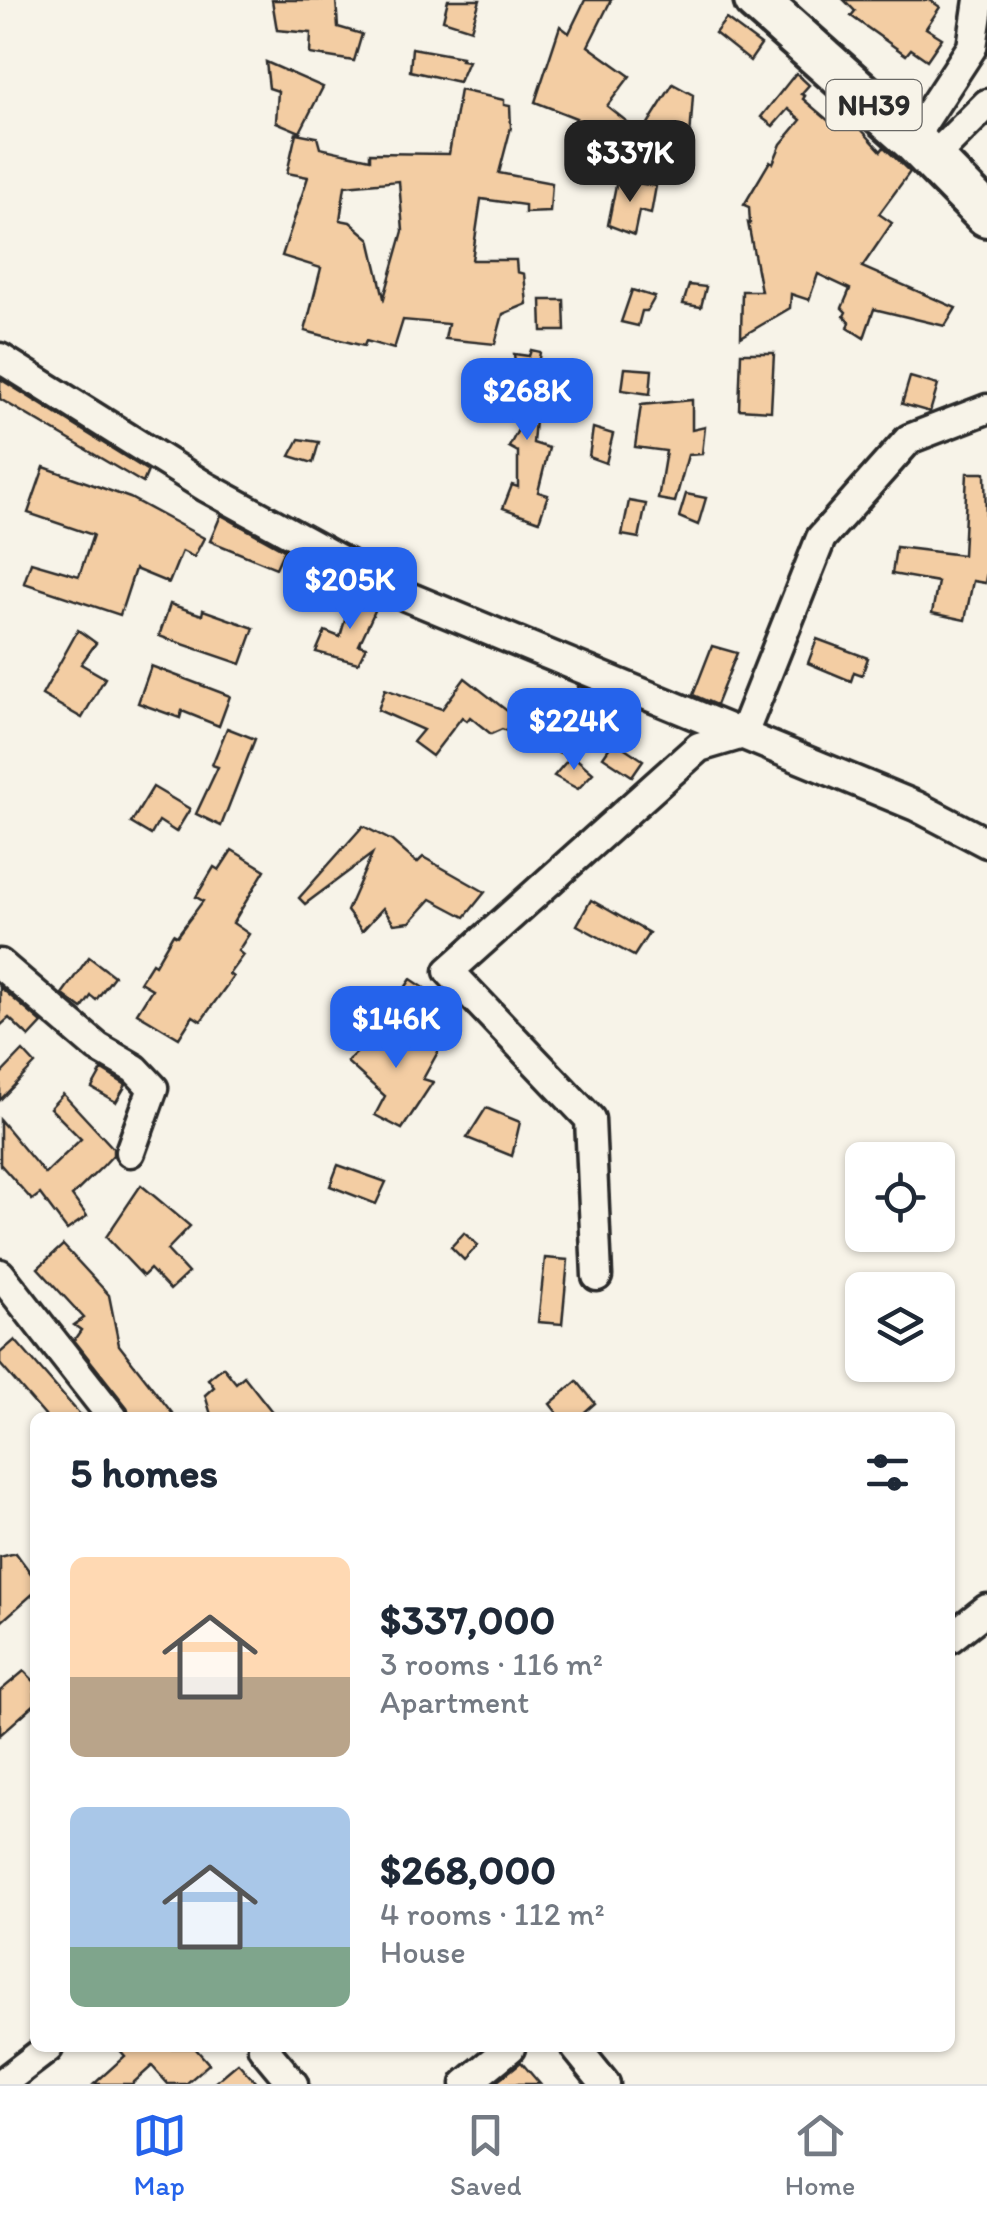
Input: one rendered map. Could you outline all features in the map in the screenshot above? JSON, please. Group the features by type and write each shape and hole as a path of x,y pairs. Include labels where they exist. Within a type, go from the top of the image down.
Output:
{"main road":[{"name":"NH39","path":"756,0 922,149 987,215"}],"street":[{"path":"922,149 972,48 979,0"},
{"path":"922,149 987,104"},
{"path":"0,358 206,487 406,596 916,806 987,843"},
{"path":"742,734 822,538 910,439 987,409"},
{"path":"596,1276 590,1119 449,971 699,747 742,734"},
{"path":"0,964 97,1047 135,1068 153,1088 130,1152"},
{"path":"0,1274 108,1412"},
{"path":"955,1634 987,1609"},
{"path":"2,2084 43,2052"},
{"path":"265,2052 292,2084"},
{"path":"466,2084 505,2052"},
{"path":"579,2052 605,2084"}],"building":[{"path":"272,0 336,0 338,27 362,34 354,61 310,54 311,33 277,30"},
{"path":"448,0 480,0 471,29 443,20"},
{"path":"585,0 611,0 588,46 630,76 607,106 635,128 628,166 566,142 574,133 571,129 576,118 535,102 560,26 569,33"},
{"path":"844,0 930,0 940,7 926,28 942,38 927,60 911,49 906,55 851,16 855,11"},
{"path":"726,19 761,45 750,61 715,33"},
{"path":"412,48 468,61 459,82 410,71"},
{"path":"266,62 323,87 300,132 276,122 278,91 269,88"},
{"path":"796,73 809,85 801,94 803,99 837,128 848,115 881,151 884,147 910,172 879,214 892,223 862,267 956,308 945,326 874,309 864,338 848,328 850,322 844,316 842,308 850,289 818,274 809,300 791,294 790,308 741,337 742,291 761,291 748,223 749,207 744,205 770,161 773,163 781,144 801,120 788,109 773,126 761,117"},
{"path":"673,84 693,95 690,138 679,149 644,130"},
{"path":"460,90 504,100 504,105 510,106 511,127 499,173 552,183 550,212 525,213 525,205 481,199 472,260 516,260 517,272 524,274 527,304 503,314 495,344 445,339 448,324 403,320 394,349 366,341 364,346 305,331 321,268 282,256 308,177 287,173 296,133 317,137 320,148 370,159 370,153 449,154","holes":["399,181 403,231 384,298 370,239 350,222 340,220 345,186"]},
{"path":"617,180 656,186 651,214 639,211 634,235 608,225"},
{"path":"689,285 706,287 701,307 683,304"},
{"path":"632,290 655,297 647,311 642,311 638,326 621,322"},
{"path":"541,300 564,300 565,331 542,331"},
{"path":"531,350 540,352 533,397 537,397 533,443 549,448 538,492 548,495 539,521 503,508 512,485 518,487 518,452 509,447 521,424 507,418 518,388 514,354 529,356"},
{"path":"741,353 774,353 771,411 739,409"},
{"path":"625,368 652,370 650,394 622,390"},
{"path":"910,377 938,385 930,412 902,404"},
{"path":"0,379 148,471 143,483 0,399"},
{"path":"692,400 692,430 705,427 702,454 688,455 675,502 658,499 666,451 635,447 641,405"},
{"path":"593,428 613,434 606,463 589,457"},
{"path":"299,439 319,442 313,463 290,456"},
{"path":"44,467 130,498 204,538 194,557 182,551 169,583 135,569 120,615 24,583 31,562 79,576 93,535 28,513"},
{"path":"967,473 985,473 987,571 985,583 973,581 965,620 932,613 938,582 892,574 896,547 963,555"},
{"path":"686,494 706,498 698,525 679,517"},
{"path":"629,501 646,504 639,538 622,535"},
{"path":"221,515 284,550 276,568 210,541"},
{"path":"352,596 379,602 359,645 366,647 358,663 316,652 325,631 340,637"},
{"path":"170,604 202,615 203,610 254,628 241,664 159,636"},
{"path":"78,630 96,643 81,664 105,678 82,718 42,695"},
{"path":"817,639 868,658 862,675 854,672 851,681 808,663"},
{"path":"712,646 737,653 716,705 693,695"},
{"path":"151,666 230,696 219,726 182,711 180,718 138,703"},
{"path":"465,678 538,735 546,727 572,738 563,754 502,729 491,734 470,717 467,721 462,717 432,756 413,742 423,730 378,710 385,689 442,709"},
{"path":"578,686 606,697 590,718 573,708"},
{"path":"227,728 255,739 221,826 196,814 218,767 212,765"},
{"path":"614,741 643,760 632,776 603,757"},
{"path":"572,755 593,773 578,789 554,776"},
{"path":"153,787 190,809 176,832 159,821 151,835 131,823"},
{"path":"363,826 392,841 417,863 423,857 485,892 465,917 431,899 410,922 394,924 383,908 362,931 347,911 372,854 305,904 299,898"},
{"path":"232,850 265,870 233,923 249,934 238,951 243,955 229,974 233,977 201,1021 193,1016 179,1038 137,1013 152,989 140,982 173,934 177,936 203,901 196,897 214,867 219,870"},
{"path":"591,900 649,933 634,956 577,925"},
{"path":"89,957 114,976 96,1000 91,996 82,1009 62,994"},
{"path":"411,979 429,991 419,1006 401,994"},
{"path":"0,987 42,1023 29,1037 9,1018 0,1026"},
{"path":"388,1022 439,1050 423,1079 433,1082 402,1129 375,1115 385,1096 347,1062"},
{"path":"23,1051 35,1064 0,1100 0,1075"},
{"path":"102,1070 126,1085 116,1102 92,1088"},
{"path":"63,1094 113,1148 113,1155 72,1196 87,1216 67,1230 40,1194 32,1200 0,1164 0,1120 45,1174 81,1139 50,1108"},
{"path":"486,1108 520,1122 512,1156 467,1138"},
{"path":"338,1165 386,1182 376,1204 330,1186"},
{"path":"141,1185 190,1226 167,1250 188,1273 170,1290 150,1269 143,1276 106,1237"},
{"path":"464,1233 478,1245 464,1260 451,1247"},
{"path":"63,1245 109,1295 119,1345 171,1412 128,1412 74,1340 81,1330 74,1325 84,1318 38,1268"},
{"path":"545,1258 568,1260 562,1324 538,1322"},
{"path":"15,1340 78,1412 42,1412 0,1364 0,1353"},
{"path":"223,1367 236,1383 244,1376 272,1412 210,1412 205,1395 214,1387 208,1379"},
{"path":"577,1381 595,1403 585,1412 556,1412 550,1404"},
{"path":"16,1553 30,1572 30,1596 0,1623 0,1557"},
{"path":"24,1671 30,1677 30,1708 0,1735 0,1691"},
{"path":"122,2052 198,2052 209,2064 186,2084 168,2084 152,2066 132,2084 94,2084 125,2056"},
{"path":"521,2062 540,2084 494,2084"},
{"path":"238,2063 257,2084 213,2084"}]}
